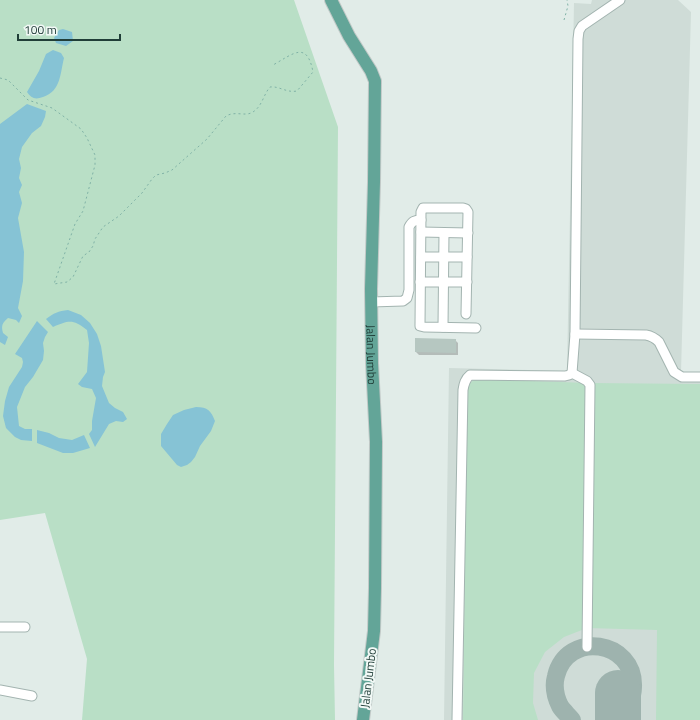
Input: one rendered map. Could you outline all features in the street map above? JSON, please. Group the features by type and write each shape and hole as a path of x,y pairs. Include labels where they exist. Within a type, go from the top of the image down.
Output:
{"main road":[{"name":"Jalan Jumbo","path":"331,0 349,36 376,81 371,302 376,442 375,588 374,631 363,720"}],"street":[{"path":"572,373 575,334 579,31 582,26 620,0"},
{"path":"466,314 468,212 466,209 423,208 421,212 420,326 476,328"},
{"path":"371,302 403,301 407,298 409,290 409,227 414,221 421,220"},
{"path":"421,232 468,233"},
{"path":"443,328 444,233"},
{"path":"421,257 467,258"},
{"path":"420,282 467,282"},
{"path":"575,334 652,336 659,342 674,372 682,377 700,377"},
{"path":"572,373 587,381 590,385 586,647"},
{"path":"457,720 464,383 466,378 470,375 564,376 572,373"},
{"path":"0,627 25,627"},
{"path":"0,690 32,696"}],"path":[{"path":"564,20 568,6 567,0"},
{"path":"0,78 8,80 28,100 52,108 81,129 95,155 95,165 83,211 75,224 54,284 67,282 73,277 84,256 94,246 95,239 103,227 119,216 142,193 156,175 172,170 207,139 226,116 230,114 250,113 262,102 267,90 270,87 291,92 297,91 312,72 311,63 307,55 303,52 295,52 273,65"}],"shaded area":[{"path":"592,0 678,0 691,12 681,372 700,373 700,720 444,720 449,368 567,371 574,3 591,4"}],"green space":[{"path":"0,0 294,0 338,127 334,665 335,720 82,720 87,659 45,513 0,520"},
{"path":"475,379 589,383 700,384 700,720 656,720 657,630 587,628 564,637 545,652 534,673 533,703 538,720 463,720 467,391 469,384"}],"water":[{"path":"63,29 72,32 73,41 66,46 56,43 54,38 59,30"},
{"path":"53,50 61,53 64,58 59,81 53,91 49,94 40,98 34,98 27,92 39,71 46,54"},
{"path":"27,104 46,111 41,126 32,133 22,147 19,159 21,168 19,178 22,185 19,192 22,203 18,218 24,252 23,281 18,308 22,316 19,323 16,320 8,318 3,323 3,333 8,337 5,345 0,342 0,124"},
{"path":"68,310 81,315 90,323 97,334 101,346 105,372 102,386 109,403 123,412 127,419 123,422 116,421 109,424 95,447 89,434 92,430 96,398 92,389 82,387 78,384 87,372 89,343 87,330 74,322 67,322 53,327 46,319 51,315"},
{"path":"37,321 48,332 43,343 43,360 25,387 17,407 19,426 25,429 32,429 32,441 21,440 15,437 6,428 3,416 9,387 22,367 23,362 22,358 15,354"},
{"path":"196,407 208,410 215,421 211,431 200,446 195,457 187,465 181,467 177,465 161,446 161,434 173,415"},
{"path":"37,430 49,433 59,438 72,440 84,435 90,448 73,453 63,453 37,443"}],"building":[{"path":"415,338 456,339 456,353 415,352"}],"taxiway":[{"path":"572,720 561,708 557,699 555,680 563,661 573,652 586,647 599,647 612,651 623,659 631,671 633,691 625,720"}],"runway":[{"path":"618,693 618,720"}]}
